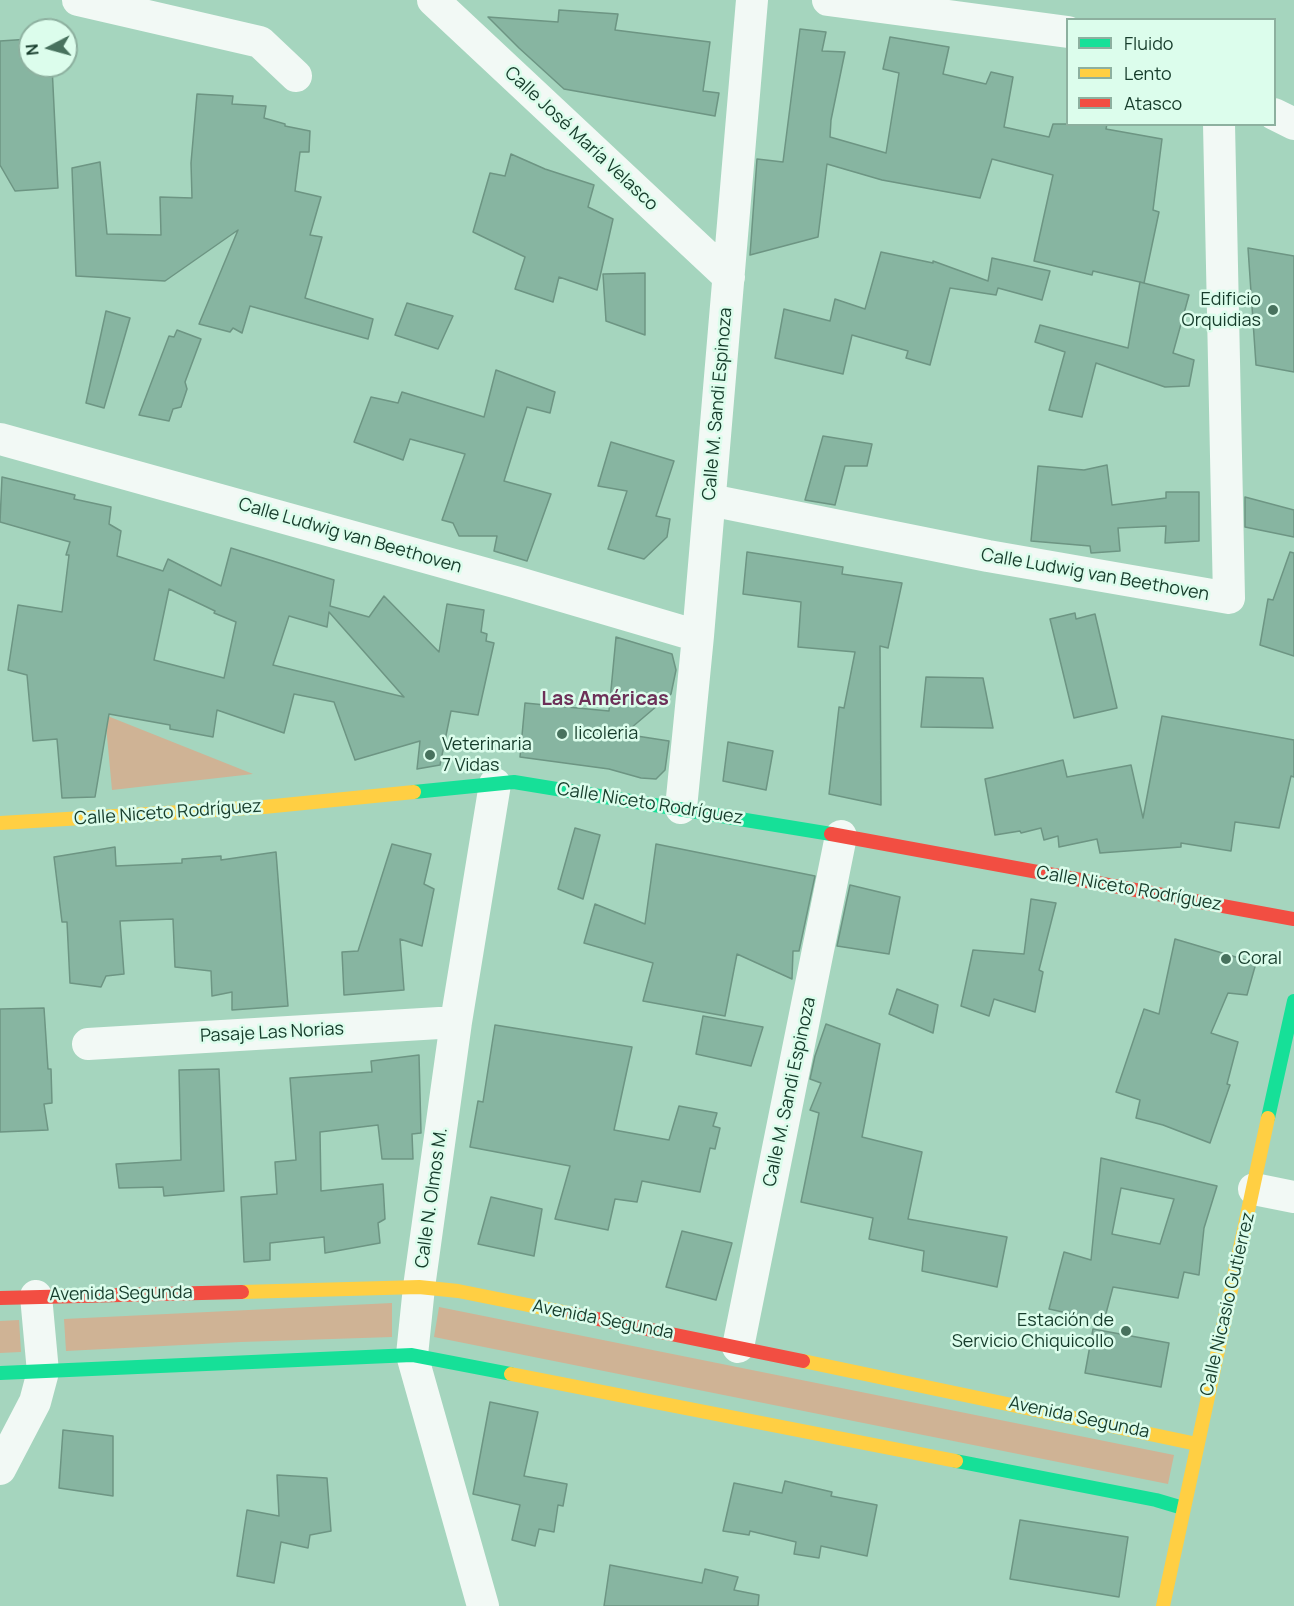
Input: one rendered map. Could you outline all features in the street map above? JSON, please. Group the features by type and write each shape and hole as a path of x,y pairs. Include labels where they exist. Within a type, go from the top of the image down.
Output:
{"main road":[{"name":"Calle Niceto Rodríguez","path":"0,823 264,807 514,782 841,836 1294,919"},
{"name":"Calle Nicasio Gutierrez","path":"1168,1604 1183,1508 1294,1001"},
{"name":"Avenida Segunda","path":"0,1298 419,1287 458,1291 738,1347 1197,1444"},
{"path":"0,1373 412,1355 1156,1500 1183,1508"}],"street":[{"path":"78,0 260,42 296,76"},
{"name":"Calle José María Velasco","path":"433,0 729,277"},
{"name":"Calle M. Sandi Espinoza","path":"681,808 710,500 752,0"},
{"path":"828,0 1066,32"},
{"path":"1276,115 1294,124"},
{"name":"Calle Ludwig van Beethoven","path":"710,500 988,556 1228,598 1220,126"},
{"name":"Calle Ludwig van Beethoven","path":"0,439 503,578 698,636"},
{"name":"Calle N. Olmos M.","path":"483,1606 412,1355 419,1287 456,1022 495,784"},
{"name":"Calle M. Sandi Espinoza","path":"738,1347 841,836"},
{"name":"Pasaje Las Norias","path":"88,1044 456,1022"},
{"path":"1254,1189 1294,1197"},
{"path":"0,1469 35,1402 43,1372 36,1296"}],"shaded area":[{"path":"105,715 253,774 112,790"},
{"path":"392,1303 392,1337 66,1351 64,1319"},
{"path":"439,1307 1174,1455 1168,1484 434,1337"},
{"path":"19,1320 21,1352 0,1353 0,1321"}],"building":[{"path":"559,10 618,14 615,30 710,42 703,91 719,93 715,116 564,89 488,17 558,22"},
{"path":"800,29 826,32 822,51 845,52 831,120 830,137 886,153 899,73 883,69 890,37 949,47 943,74 986,84 991,72 1013,77 1004,127 1049,137 1053,124 1107,126 1106,129 1162,139 1153,210 1159,212 1144,283 1093,271 1092,275 1034,261 1053,175 992,159 980,198 882,180 827,164 818,237 750,255 757,159 783,162"},
{"path":"18,40 18,78 53,78 58,188 15,191 0,165 0,41"},
{"path":"197,94 233,96 232,104 266,106 264,118 285,124 285,126 310,131 309,152 300,152 295,191 321,197 310,235 322,237 305,298 373,319 368,339 250,306 242,333 233,328 230,332 199,324 238,230 165,281 76,276 72,168 100,162 107,234 161,235 160,197 192,198 191,163"},
{"path":"511,154 545,169 594,185 588,207 613,219 597,290 559,277 553,302 515,289 525,257 473,232 490,173 505,176"},
{"name":"Edificio Orquidias","path":"1248,248 1294,256 1294,372 1256,365"},
{"path":"881,252 933,263 933,261 988,281 992,258 1050,271 1042,300 998,288 996,295 950,288 930,365 906,358 908,351 852,335 843,374 775,358 784,309 830,321 835,299 865,309"},
{"path":"645,273 645,335 606,321 603,274"},
{"path":"1140,282 1189,295 1173,353 1194,360 1189,386 1165,387 1096,363 1082,417 1049,410 1065,352 1035,342 1040,325 1128,348"},
{"path":"407,303 453,316 438,349 395,335"},
{"path":"106,311 130,318 104,408 86,403"},
{"path":"177,330 201,339 185,382 187,389 181,407 173,409 169,421 139,415 169,336 174,337"},
{"path":"496,370 555,392 550,413 527,407 504,481 551,494 527,561 494,551 497,536 459,536 453,523 442,520 465,454 410,439 403,460 354,442 371,397 398,403 402,392 484,417"},
{"path":"823,436 872,444 867,466 845,466 835,505 805,500"},
{"path":"611,442 674,461 656,516 670,519 667,537 644,559 608,549 627,491 598,486"},
{"path":"1107,465 1112,505 1166,498 1166,492 1199,492 1199,541 1165,543 1166,526 1118,528 1120,551 1091,553 1090,546 1031,541 1038,466 1084,470"},
{"path":"2,477 75,495 74,499 111,507 109,524 121,531 117,556 163,571 168,559 221,586 231,548 334,580 330,606 369,617 384,596 439,652 447,604 484,610 481,632 487,634 486,641 494,643 478,715 451,711 440,765 417,769 420,741 355,760 334,702 294,694 284,733 217,710 213,737 170,729 170,725 109,714 95,797 62,798 57,739 33,741 27,675 8,670 18,605 62,612 69,555 66,555 70,542 0,522","holes":["169,589 236,622 224,678 154,660","329,612 404,697 273,665 289,616 327,627"]},
{"path":"1245,497 1294,510 1294,537 1245,527"},
{"path":"747,552 843,567 842,574 902,583 888,648 880,646 881,805 829,794 839,707 844,708 855,652 798,647 801,602 743,594"},
{"path":"1290,552 1294,553 1294,656 1260,645 1268,599 1273,600"},
{"path":"1075,613 1076,619 1095,614 1117,708 1074,718 1050,619"},
{"path":"616,637 672,654 676,670 671,694 624,734 669,741 665,770 656,779 641,778 609,769 520,757 525,703 609,711"},
{"path":"926,677 983,678 993,728 921,727"},
{"path":"1162,716 1294,740 1294,777 1291,776 1279,828 1235,822 1231,851 1181,843 1181,847 1100,853 1097,839 1059,847 1058,836 1044,840 1041,828 1021,833 1020,831 995,835 985,779 1063,760 1067,777 1131,765 1143,818"},
{"path":"728,742 773,751 766,790 723,781"},
{"path":"575,828 600,835 583,899 558,889"},
{"path":"392,844 431,854 424,884 434,889 422,946 400,939 404,990 344,995 342,952 358,951"},
{"path":"656,844 815,876 799,951 793,951 792,979 737,954 725,1016 643,1001 653,963 584,943 595,904 645,924"},
{"path":"115,847 116,866 182,863 182,859 221,856 221,860 276,852 288,1006 232,1010 232,992 212,996 211,971 175,967 173,919 120,921 124,974 106,976 101,987 70,983 67,922 62,922 54,857"},
{"path":"850,885 900,897 889,954 837,946"},
{"path":"1031,899 1056,903 1039,970 1043,972 1035,1012 994,999 989,1016 961,1006 973,950 1024,954"},
{"path":"1175,939 1256,963 1247,995 1228,993 1211,1033 1238,1042 1227,1084 1230,1085 1210,1143 1163,1125 1136,1118 1140,1100 1116,1092 1144,1009 1159,1014"},
{"path":"897,989 938,1005 933,1033 889,1014"},
{"path":"44,1008 48,1069 51,1069 52,1103 44,1104 48,1130 0,1132 0,1009"},
{"path":"703,1016 763,1027 751,1066 696,1054"},
{"path":"826,1024 880,1044 862,1137 922,1152 908,1219 1007,1237 997,1287 922,1271 924,1251 869,1239 873,1218 801,1202 819,1113 810,1110 821,1083 810,1079"},
{"path":"495,1025 632,1047 614,1130 669,1140 679,1106 717,1113 713,1126 720,1128 715,1149 710,1148 700,1192 642,1181 637,1202 615,1199 608,1230 555,1219 570,1166 470,1147 478,1101 483,1102"},
{"path":"419,1055 421,1133 412,1134 413,1159 382,1159 378,1125 320,1132 321,1191 383,1184 385,1219 378,1223 380,1243 325,1253 324,1237 270,1243 270,1260 244,1262 241,1197 277,1194 275,1162 296,1160 290,1078 372,1072 371,1061"},
{"path":"219,1069 224,1191 164,1196 163,1187 119,1188 116,1164 181,1160 179,1070"},
{"path":"1101,1158 1217,1186 1204,1228 1199,1275 1184,1272 1178,1298 1113,1287 1104,1321 1049,1309 1064,1252 1091,1260","holes":["1121,1188 1174,1199 1160,1244 1112,1234"]},
{"path":"491,1197 542,1209 534,1256 478,1244"},
{"path":"682,1231 732,1243 716,1300 666,1287"},
{"path":"1093,1329 1169,1343 1161,1387 1085,1373"},
{"path":"490,1402 538,1412 524,1476 567,1484 563,1506 558,1505 554,1532 539,1529 535,1546 512,1540 520,1505 473,1494"},
{"path":"63,1430 113,1436 113,1496 59,1488"},
{"path":"277,1475 327,1478 331,1531 310,1535 308,1548 281,1542 274,1583 237,1576 247,1510 279,1516"},
{"path":"785,1481 832,1492 831,1496 877,1505 867,1556 821,1546 819,1558 794,1554 796,1542 750,1531 749,1535 723,1531 734,1483 782,1493"},
{"path":"1020,1520 1128,1537 1119,1597 1010,1579"},
{"path":"610,1565 702,1583 705,1569 738,1577 734,1590 759,1595 758,1606 604,1606"}],"traffic: fast":[{"path":"414,792 514,782 831,834"},
{"path":"1268,1118 1294,1001"},
{"path":"0,1373 412,1355 511,1374"},
{"path":"956,1461 1156,1500 1183,1508"}],"traffic: slow":[{"path":"0,823 264,807 414,792"},
{"path":"1163,1606 1268,1118"},
{"path":"242,1292 419,1287 458,1291 573,1314"},
{"path":"803,1361 1197,1444"},
{"path":"511,1374 956,1461"}],"traffic: jam":[{"path":"831,834 1294,919"},
{"path":"0,1298 242,1292"},
{"path":"573,1314 803,1361"}],"place":[{"name":"Edificio Orquidias","path":"1273,310"},
{"name":"licoleria","path":"562,734"},
{"name":"Veterinaria 7 Vidas","path":"430,755"},
{"name":"Coral","path":"1226,959"},
{"name":"Estación de Servicio Chiquicollo","path":"1126,1331"}],"district":[{"name":"Las Américas","path":"605,699"}]}
